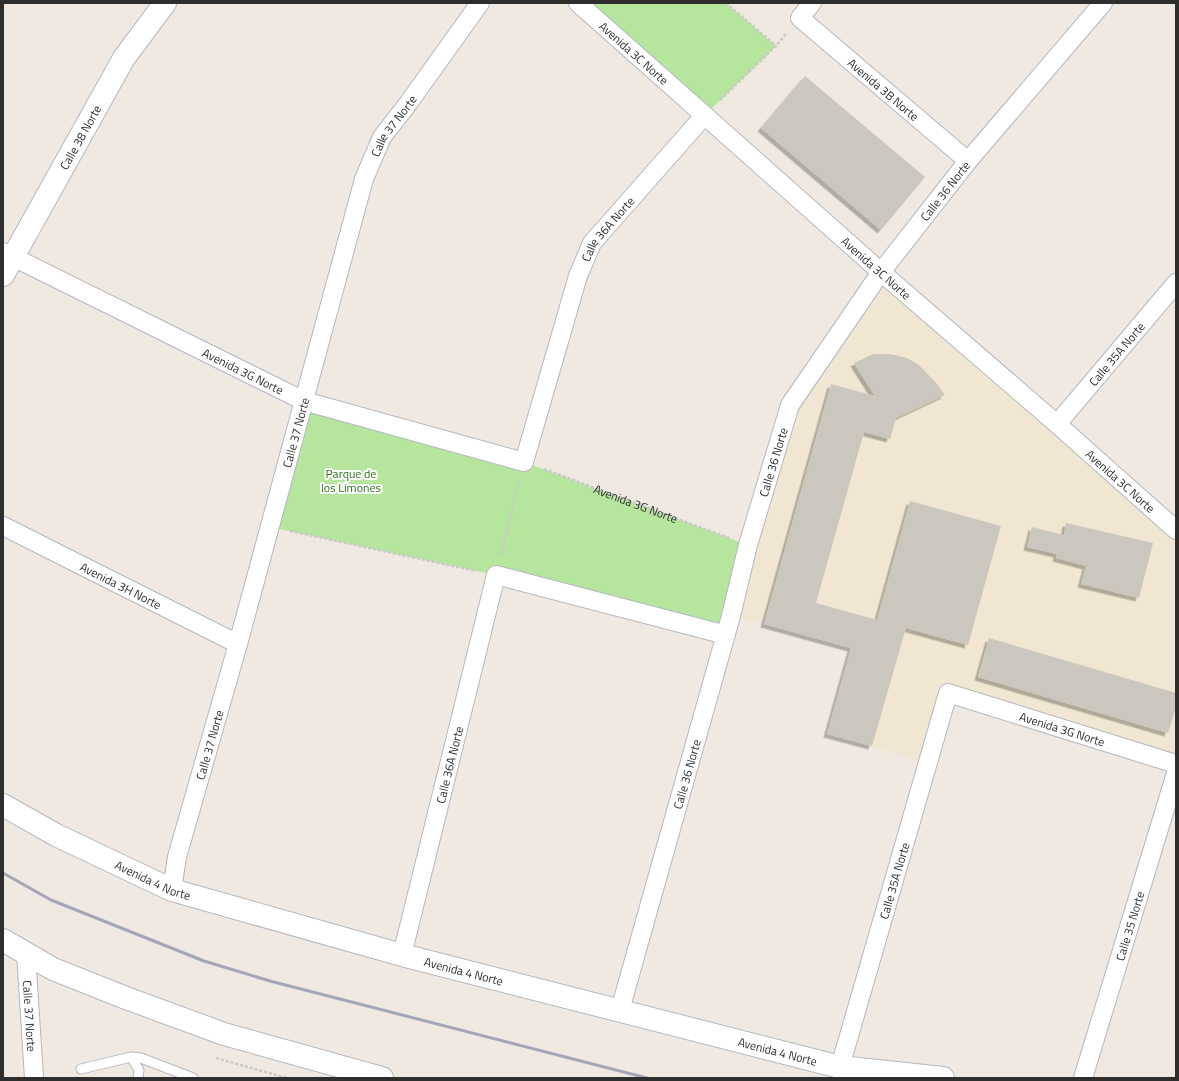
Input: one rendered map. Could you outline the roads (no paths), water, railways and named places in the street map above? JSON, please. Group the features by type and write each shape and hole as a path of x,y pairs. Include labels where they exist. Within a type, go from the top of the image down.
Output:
{"main road":[{"name":"Calle 38 Norte","path":"6,261 124,58 165,3"},
{"name":"Avenida 4 Norte","path":"3,805 56,835 172,890 402,954 840,1067 943,1078"},
{"path":"3,940 53,969 224,1034 382,1078"}],"street":[{"name":"Calle 37 Norte","path":"172,890 177,857 238,644 364,179 382,137 408,105 480,3"},
{"name":"Avenida 3C Norte","path":"578,3 881,272 1057,424 1176,530"},
{"name":"Avenida 3B Norte","path":"812,3 800,18 968,161"},
{"name":"Calle 36 Norte","path":"620,1010 726,635 748,545 790,405 881,272 968,161 1103,3"},
{"name":"Calle 36A Norte","path":"522,461 578,276 592,244 704,116"},
{"name":"Avenida 3G Norte","path":"6,261 304,401 522,461"},
{"name":"Calle 35A Norte","path":"1057,424 1176,283"},
{"name":"Avenida 3H Norte","path":"3,526 238,644"},
{"name":"Calle 36A Norte","path":"402,954 500,576 726,635"},
{"name":"Avenida 3G Norte","path":"948,693 1176,764"},
{"name":"Calle 35A Norte","path":"840,1067 948,693"},
{"name":"Calle 35 Norte","path":"1083,1078 1176,773"},
{"name":"Calle 37 Norte","path":"26,953 34,1078"}],"lane":[{"path":"131,1057 139,1070 138,1078"},
{"path":"81,1069 131,1057 141,1058 192,1078"}],"railway":[{"path":"3,873 51,900 204,961 270,981 647,1078"}],"park label":[{"name":"Parque de los Limones","path":"351,480"}]}
